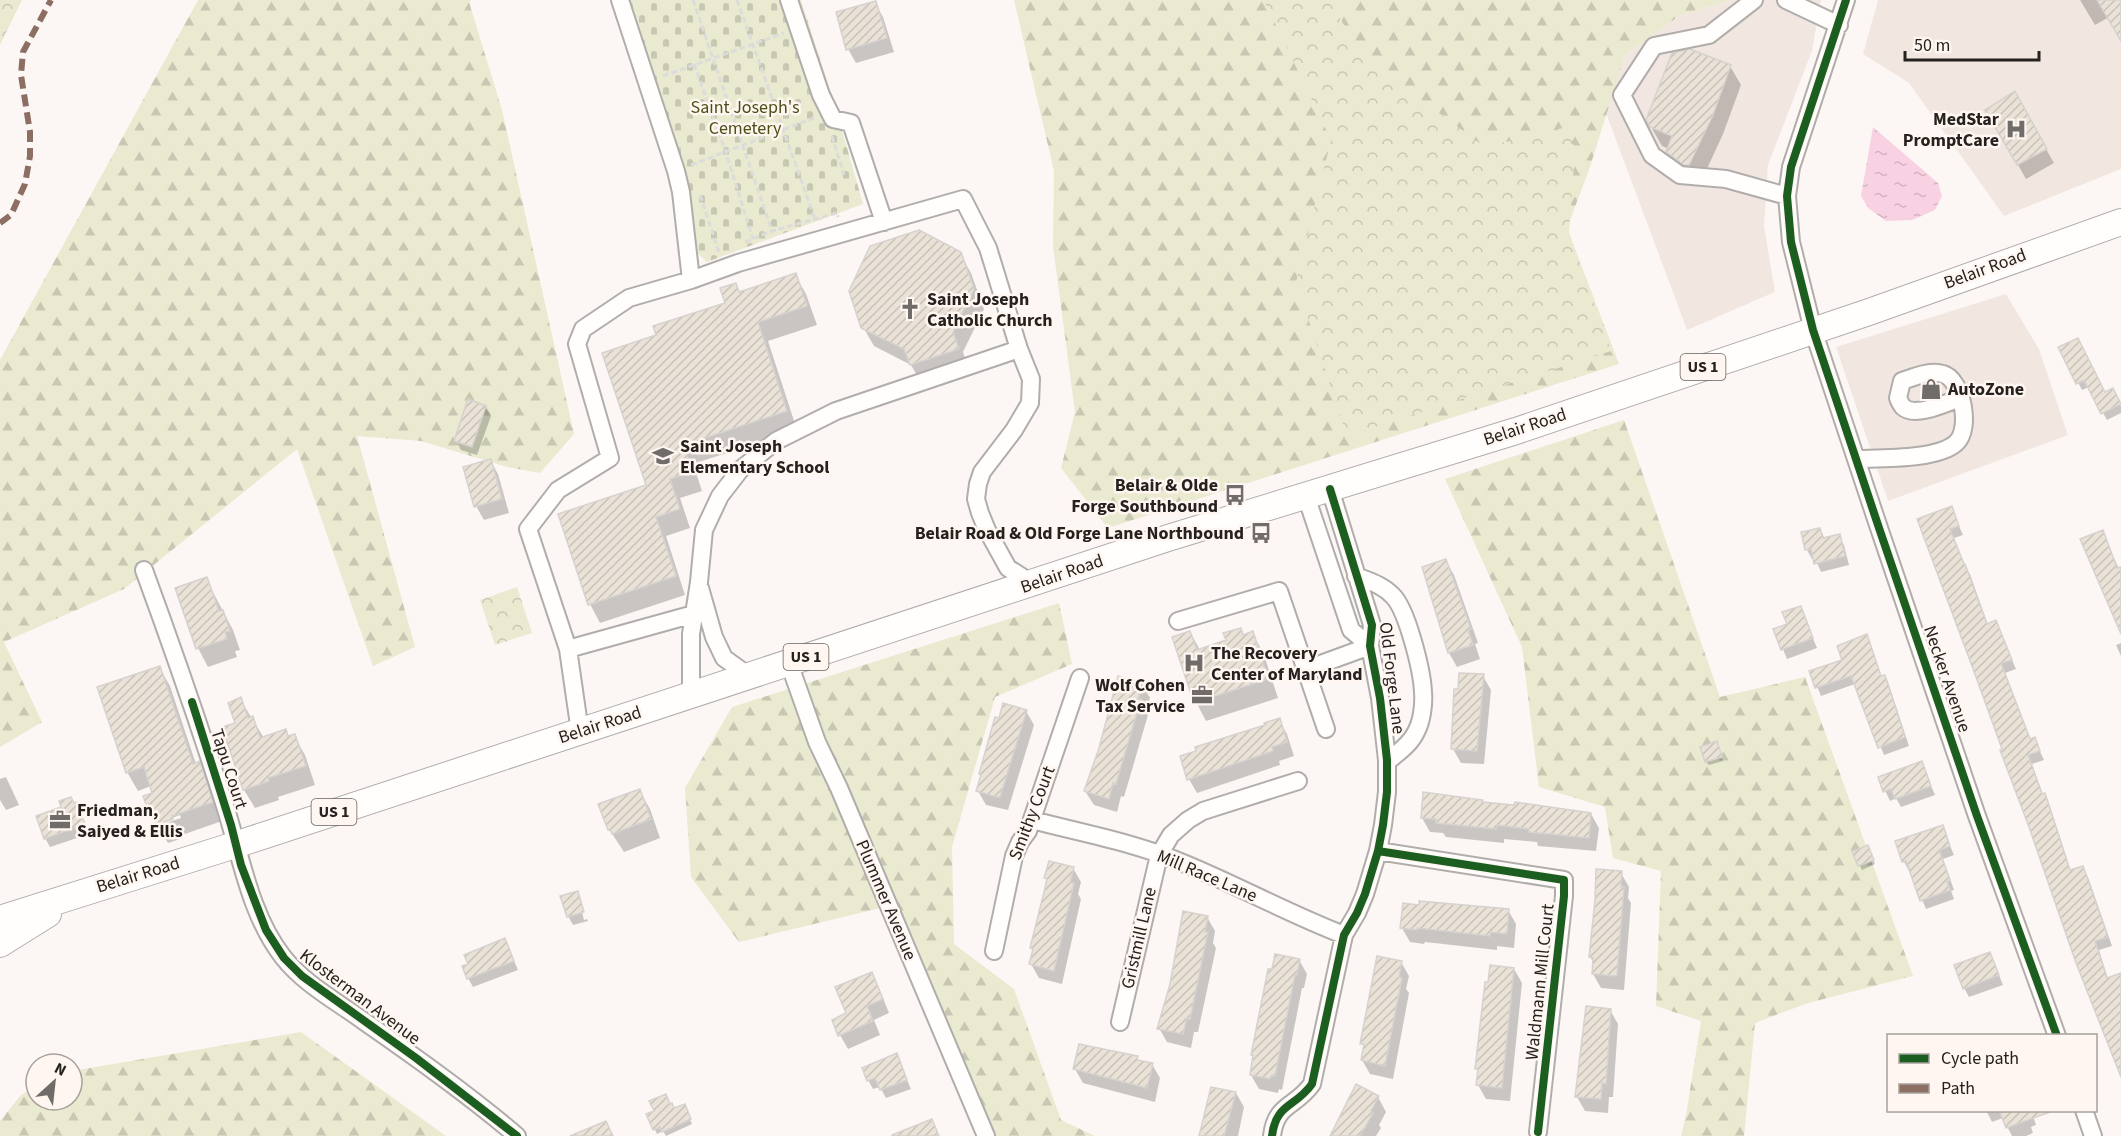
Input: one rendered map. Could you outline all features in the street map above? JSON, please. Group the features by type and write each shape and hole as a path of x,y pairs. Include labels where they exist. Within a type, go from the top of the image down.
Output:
{"highway":[{"name":"Belair Road","path":"0,919 235,845 1168,538 1516,431 2121,222"},
{"path":"0,944 88,891"}],"street":[{"path":"620,0 676,171 681,192 691,280"},
{"path":"789,0 821,95 833,119 850,123 884,222"},
{"path":"1754,0 1709,35 1654,46 1622,95 1652,154 1680,175 1726,178 1787,196"},
{"path":"1785,0 1839,25"},
{"name":"Necker Avenue","path":"1846,0 1791,167 1787,196 1791,242 1813,330 1856,459 1977,816 2057,1034"},
{"path":"580,732 568,649 528,529 558,490 610,458 577,344 583,329 629,298 691,280 738,263 963,198 988,248 1019,349 1031,379 1030,403 1014,430 982,472 976,499 987,530 1008,567 1033,584"},
{"path":"691,695 691,634 704,530 720,496 740,470 776,441 836,411 1019,349"},
{"path":"1856,459 1916,456 1935,453 1956,444 1963,434 1966,419 1960,398"},
{"name":"Old Forge Lane","path":"1272,1136 1278,1114 1303,1096 1312,1084 1344,934 1358,913 1378,851 1387,792 1387,762 1380,698 1370,646 1372,625 1330,489"},
{"name":"Old Forge Lane","path":"1306,496 1351,630 1370,646"},
{"name":"Tapu Court","path":"144,570 192,702 231,825 235,845"},
{"path":"1356,576 1384,588 1394,597 1405,614 1423,692 1421,720 1416,733 1409,743 1387,762"},
{"path":"699,582 714,637 724,658 749,676"},
{"path":"1179,621 1280,591 1326,729"},
{"path":"568,649 694,614"},
{"path":"1307,669 1370,646"},
{"name":"Plummer Avenue","path":"789,663 817,742 839,788 986,1136"},
{"name":"Smithy Court","path":"994,951 1014,856 1028,831 1080,678"},
{"path":"1159,855 1171,835 1203,811 1298,781"},
{"name":"Mill Race Lane","path":"1032,820 1182,862 1312,923 1344,934"},
{"name":"Klosterman Avenue","path":"235,845 266,930 284,958 302,976 416,1058 518,1136"},
{"name":"Waldmann Mill Court","path":"1378,851 1564,880 1538,1132"},
{"name":"Gristmill Lane","path":"1120,1022 1159,855"},
{"path":"2085,1112 2093,1136"}],"path":[{"path":"693,0 772,231"},
{"path":"737,0 815,219"},
{"path":"647,82 791,30"},
{"path":"694,64 726,153 753,239"},
{"path":"676,171 830,113"}],"shaded area":[{"path":"1730,0 1821,0 1812,51 1768,165 1764,226 1775,292 1687,330 1606,113 1625,55 1679,16"},
{"path":"1878,0 2121,0 2121,169 2004,216 1909,83 1863,54"},
{"path":"2006,294 2039,349 2068,435 1888,501 1836,347"}],"green space":[{"path":"0,0 22,0 0,45"},
{"path":"198,0 471,0 469,2 502,110 574,434 540,473 507,467 421,441 357,436 415,647 373,666 297,449 124,589 4,642 42,722 0,747 0,360"},
{"name":"Saint Joseph's Cemetery","path":"613,0 801,0 834,102 863,204 707,262 696,252"},
{"path":"1014,0 1730,0 1679,16 1625,55 1589,170 1567,228 1619,364 1108,528 1061,468 1075,412 1053,246 1054,171"},
{"path":"1264,0 1329,0 1363,57 1485,147 1567,127 1575,150 1569,232 1611,351 1347,436 1296,282 1331,140"},
{"path":"1624,420 1720,697 1805,677 1913,976 1808,1003 1755,1023 1744,1136 1681,1136 1701,1021 1656,1006 1661,871 1613,858 1605,807 1539,787 1522,647 1445,479"},
{"path":"517,587 532,633 495,645 480,600"},
{"path":"1059,603 1072,664 995,697 952,847 954,944 1014,989 1061,1120 1095,1136 994,1136 897,904 739,942 691,877 685,788 732,707"},
{"path":"301,1032 446,1136 0,1136 0,1121 24,1093 24,1112 84,1112 84,1069"}],"water":[{"path":"1873,127 1938,183 1942,196 1935,210 1912,220 1886,221 1868,208 1861,196"}],"building":[{"path":"2097,0 2121,0 2121,41"},
{"path":"876,1 887,38 846,50 836,12"},
{"path":"1690,49 1731,65 1713,115 1689,165 1684,165 1666,152 1672,136 1650,127 1646,120 1672,53"},
{"name":"MedStar PromptCare","path":"2015,91 2047,149 2017,165 1985,110"},
{"name":"Saint Joseph Catholic Church","path":"919,230 961,252 974,289 953,332 959,349 910,365 904,349 861,328 849,291 870,246"},
{"path":"796,273 807,306 758,322 787,411 683,445 692,472 670,479 680,509 656,517 676,576 588,605 558,514 646,485 602,353 656,335 653,326 725,303 720,288 736,283 739,292"},
{"path":"2078,338 2105,392 2113,388 2121,404 2101,414 2084,380 2076,384 2058,347"},
{"path":"468,399 486,406 472,447 454,441"},
{"path":"491,459 502,499 474,507 463,467"},
{"path":"1952,506 1959,526 1950,529 1987,624 1996,620 2012,660 2001,663 2030,739 2035,737 2040,751 2028,755 2042,794 2045,793 2070,870 2083,866 2108,937 2095,941 2107,978 2121,973 2121,1077 2076,963 2000,750 2002,749 1917,519"},
{"path":"1820,528 1823,538 1840,534 1845,556 1814,564 1811,549 1805,550 1801,532"},
{"path":"2103,530 2117,568 2121,567 2121,634 2080,539"},
{"path":"1446,559 1471,629 1468,630 1473,645 1448,653 1422,567"},
{"path":"207,577 219,611 223,610 230,631 225,632 227,639 196,649 175,588"},
{"path":"1801,606 1813,638 1781,650 1773,629 1787,624 1782,612"},
{"path":"1241,628 1243,635 1253,631 1268,679 1194,703 1172,637 1190,631 1197,650 1226,640 1223,633"},
{"path":"1867,634 1881,676 1885,675 1905,737 1878,748 1851,676 1815,688 1809,671 1842,660 1837,646"},
{"path":"160,666 193,764 200,761 213,802 172,816 173,819 156,825 143,796 152,793 144,767 126,773 97,687"},
{"path":"1459,673 1484,674 1477,751 1451,749 1454,689 1458,689"},
{"path":"1118,676 1143,683 1138,699 1141,699 1116,784 1113,783 1109,799 1084,791 1099,748"},
{"path":"241,697 248,718 253,716 260,738 286,729 288,736 295,734 306,766 268,778 269,781 243,790 222,727 235,723 228,703"},
{"path":"1003,703 1027,710 1000,797 997,797 976,791 995,717 999,718"},
{"path":"1280,718 1287,742 1272,747 1273,751 1187,780 1180,756 1196,751 1195,747"},
{"path":"1717,741 1722,757 1705,762 1700,747"},
{"path":"1922,761 1931,786 1895,799 1891,789 1883,792 1878,777"},
{"path":"640,789 651,819 612,834 610,829 608,830 598,804"},
{"path":"1423,792 1483,800 1482,802 1514,805 1515,802 1591,813 1589,838 1529,832 1529,829 1497,825 1496,829 1436,823 1436,819 1421,818"},
{"name":"Friedman, Saiyed & Ellis","path":"71,797 74,803 77,802 85,824 44,839 36,816 61,807 59,801"},
{"path":"1943,825 1950,846 1939,850 1950,880 1947,882 1950,890 1920,901 1906,861 1902,862 1895,841"},
{"path":"1868,845 1874,860 1858,866 1852,852"},
{"path":"1049,861 1074,867 1070,883 1074,883 1054,971 1029,964 1033,949 1030,948 1047,879 1044,878"},
{"path":"1596,869 1622,871 1621,887 1624,887 1617,976 1592,974 1593,958 1589,957"},
{"path":"578,891 584,912 567,917 560,896"},
{"path":"1419,901 1509,909 1507,934 1490,932 1490,936 1400,928 1403,903 1419,905"},
{"path":"1183,911 1208,916 1205,932 1208,932 1190,1019 1187,1018 1183,1034 1157,1029 1170,984"},
{"path":"505,938 514,961 467,979 462,966 468,964 464,955"},
{"path":"1990,952 1999,975 1963,989 1954,965"},
{"path":"1275,954 1300,959 1275,1076 1271,1076 1270,1079 1250,1075 1253,1055 1251,1055 1268,969 1272,969"},
{"path":"1377,956 1402,961 1399,977 1402,978 1385,1066 1361,1060 1364,1044 1360,1044"},
{"path":"1490,965 1514,968 1502,1088 1476,1085 1478,1069 1475,1069 1485,982 1488,982"},
{"path":"872,972 883,999 867,1006 873,1021 838,1036 832,1020 846,1013 835,987"},
{"path":"1586,1006 1611,1009 1606,1084 1602,1083 1601,1099 1575,1097"},
{"path":"1079,1044 1138,1056 1137,1060 1153,1063 1147,1088 1073,1069"},
{"path":"897,1053 907,1080 880,1090 875,1078 867,1081 862,1068"},
{"path":"1356,1084 1379,1096 1371,1111 1373,1113 1360,1136 1330,1136"},
{"path":"1211,1087 1236,1092 1224,1136 1199,1136"},
{"path":"666,1094 674,1108 685,1104 691,1119 662,1132 660,1127 653,1130 646,1114 654,1111 649,1101"},
{"path":"2000,1112 2050,1112 2006,1128"},
{"path":"932,1119 939,1136 892,1136 892,1135"},
{"path":"606,1121 613,1136 570,1136"}],"marked path":[{"path":"0,223 11,215 25,184 30,156 30,132 21,75 23,52 51,0"}],"cycle path":[{"path":"1846,0 1791,167 1787,196 1791,242 1813,330 1878,525 1977,816 2056,1034"},
{"path":"1272,1136 1274,1125 1282,1111 1306,1092 1312,1084 1344,935 1365,894 1378,851 1387,792 1387,760 1380,698 1370,646 1372,625 1330,489"},
{"path":"192,702 231,825 241,865 266,930 284,958 302,976 416,1058 517,1136"},
{"path":"1378,851 1564,880 1538,1132"}],"place":[{"name":"MedStar PromptCare","path":"2016,129"},
{"name":"Saint Joseph Catholic Church","path":"910,309"},
{"name":"AutoZone","path":"1931,389"},
{"name":"Saint Joseph Elementary School","path":"663,456"},
{"name":"Belair & Olde Forge Southbound","path":"1235,495"},
{"name":"Belair Road & Old Forge Lane Northbound","path":"1261,533"},
{"name":"The Recovery Center of Maryland","path":"1194,663"},
{"name":"Wolf Cohen Tax Service","path":"1202,695"},
{"name":"Friedman, Saiyed & Ellis","path":"60,820"}]}
